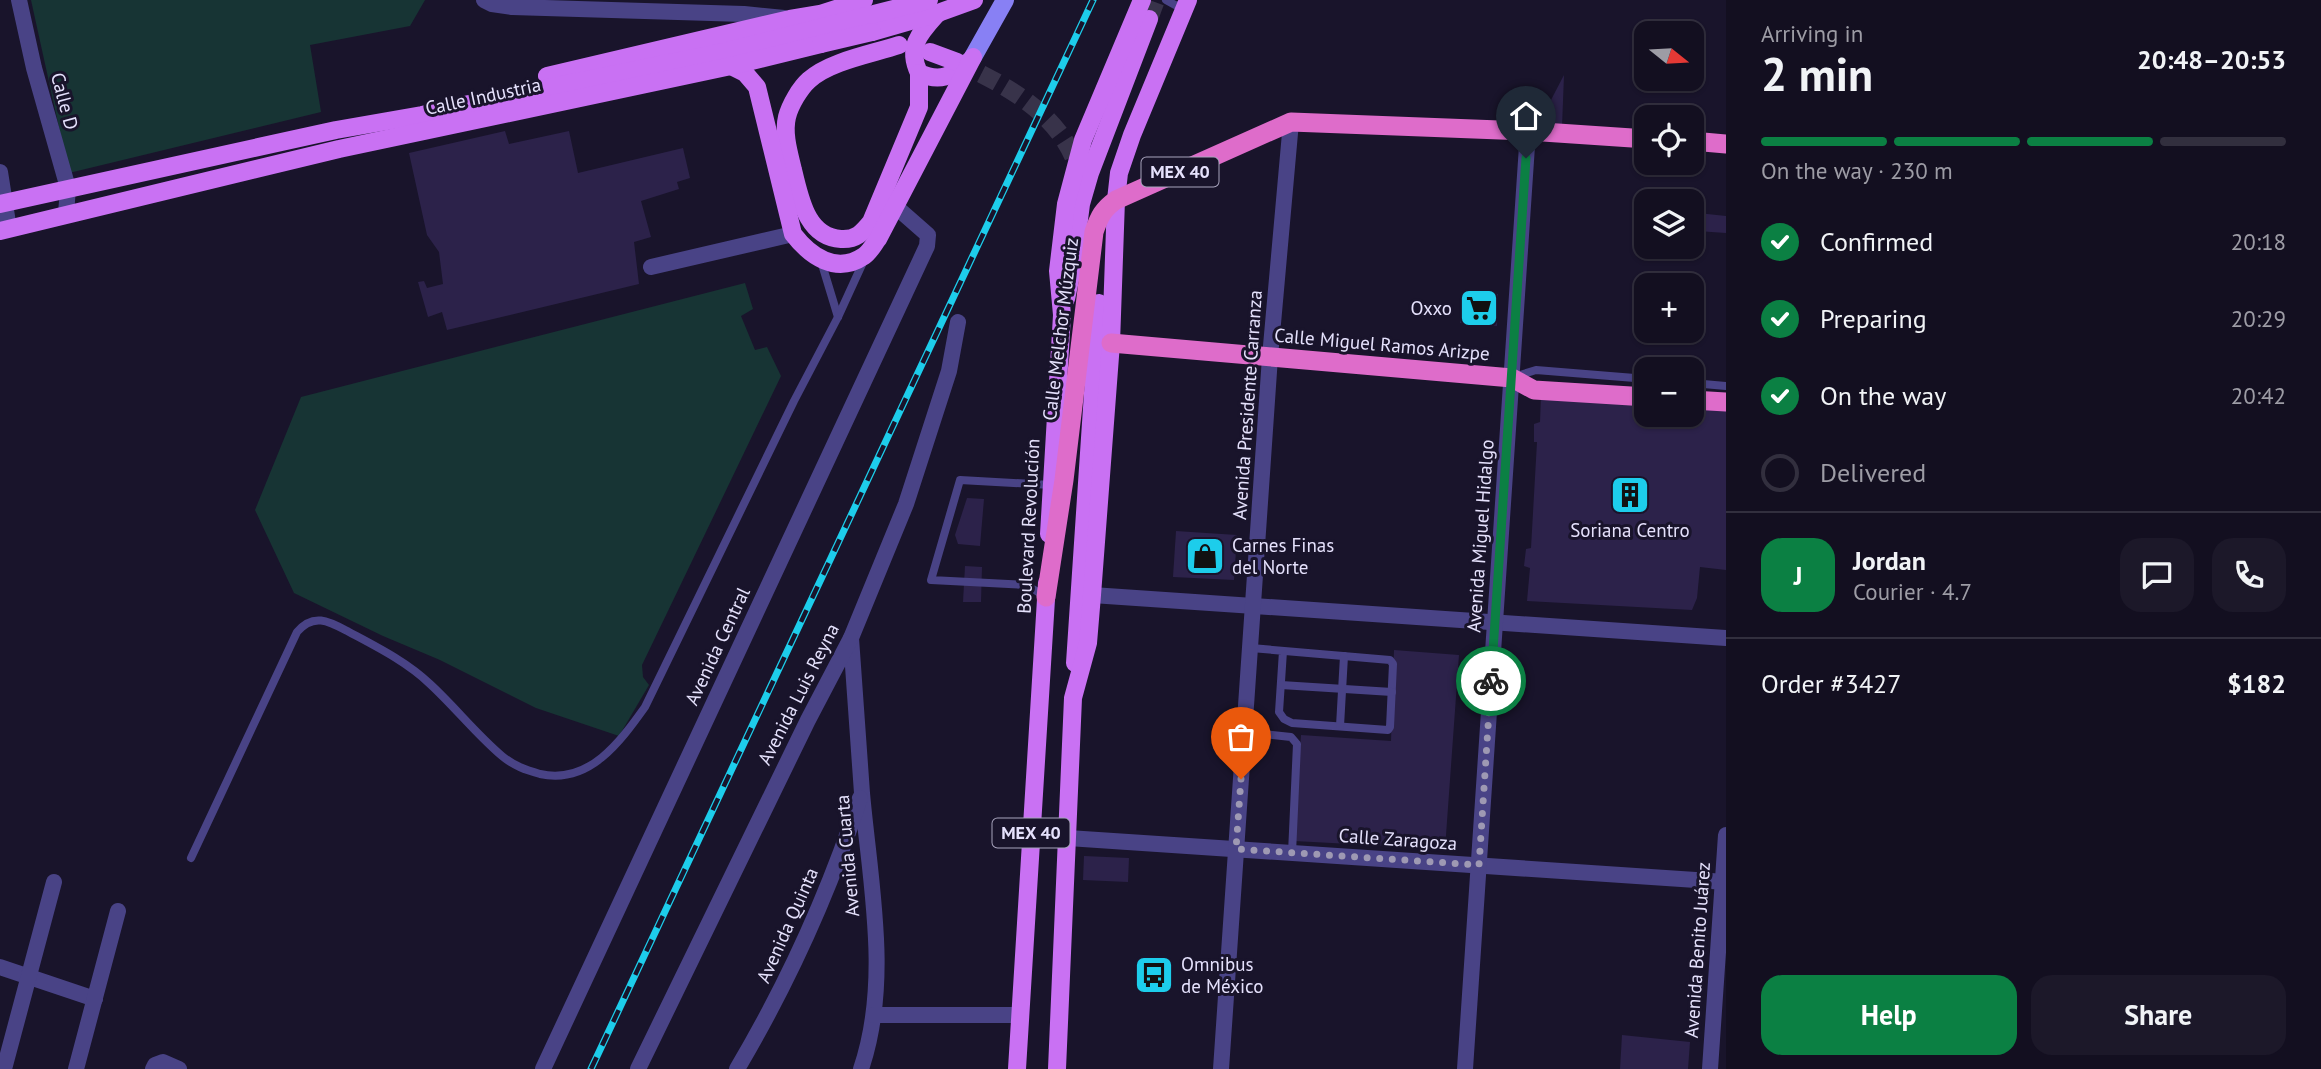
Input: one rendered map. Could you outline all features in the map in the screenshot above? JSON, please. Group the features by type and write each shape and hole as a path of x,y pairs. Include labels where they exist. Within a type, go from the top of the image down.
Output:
{"highway":[{"name":"Calle Melchor Múzquiz","path":"1046,597 1064,480 1094,232 1104,208 1116,200 1292,122 1528,131 1634,138"},
{"path":"1704,142 1726,144"},
{"name":"Calle Miguel Ramos Arizpe","path":"1111,343 1512,378 1534,390 1634,396"},
{"path":"1704,401 1726,402"}],"main road":[{"path":"336,130 437,101 820,14 864,0"},
{"name":"Calle Industria","path":"3,203 336,130 422,115 728,51 827,24 974,0"},
{"name":"Boulevard Revolución","path":"1017,1069 1062,315 1058,271 1066,204 1083,140 1142,0"},
{"path":"919,73 938,79 958,71 1005,1"},
{"path":"1116,200 1119,173 1126,149 1186,3"},
{"name":"Calle Industria","path":"5,230 339,149 731,66 872,32 934,6"},
{"path":"731,66 744,73 757,87 793,234 821,261 852,262 866,255 878,239 919,107 919,73 915,65 915,44 934,6"},
{"path":"1062,315 1073,266 1081,204 1090,173 1149,19"},
{"path":"827,24 903,46 847,61 808,80 787,117 786,143 797,187 807,216 816,229 827,237 838,239 860,236 871,222 888,200 965,60"},
{"path":"930,52 965,60"},
{"name":"MEX 40","path":"1057,1069 1073,698 1088,643 1111,343 1116,200"},
{"path":"1073,698 1099,303"}],"street":[{"name":"Calle D","path":"19,0 34,68 68,188 66,214"},
{"path":"484,0 512,7 744,14 790,19"},
{"name":"Avenida Presidente Carranza","path":"1221,1069 1270,357 1292,122"},
{"name":"Avenida Miguel Hidalgo","path":"1465,1069 1528,131"},
{"path":"0,172 5,230"},
{"name":"Avenida Central","path":"543,1069 929,240 928,234 888,200"},
{"path":"651,267 793,234"},
{"name":"Avenida Luis Reyna","path":"638,1069 851,638 906,504 949,370 958,323"},
{"path":"1092,595 1726,638"},
{"name":"Avenida Cuarta","path":"851,638 862,792 874,901 876,961 874,1014 861,1069"},
{"name":"Avenida Quinta","path":"737,1069 778,998 823,900 862,792"},
{"name":"Avenida Benito Juárez","path":"1710,1069 1726,835"},
{"name":"Calle Zaragoza","path":"1068,838 1724,882"},
{"path":"4,1069 54,882"},
{"path":"75,1069 118,911"},
{"path":"0,967 95,999"},
{"path":"874,1014 1020,1015"},
{"path":"154,1067 163,1062 179,1069"}],"lane":[{"path":"1166,0 1175,5 1186,3"},
{"path":"191,858 297,632 308,621 320,620 337,626 389,654 427,681 503,757 523,770 552,776 578,773 601,760 625,735 645,707 866,255"},
{"path":"821,261 838,317"},
{"path":"1512,378 1536,370 1634,378"},
{"path":"1704,384 1726,386"},
{"path":"1046,597 1027,586 931,580 960,480 1051,485"},
{"path":"1251,649 1283,651 1390,660 1393,664 1391,723 1388,730 1292,723 1284,719 1279,712 1283,651"},
{"path":"1340,726 1344,656"},
{"path":"1281,685 1392,692"},
{"path":"1245,732 1291,737 1297,744 1292,853"}],"green space":[{"path":"31,0 425,0 410,26 310,45 321,112 69,173"},
{"path":"745,283 753,309 741,316 755,350 767,347 781,376 642,665 643,677 649,685 619,736 536,708 440,660 294,593 255,510 301,397"}],"building":[{"path":"1564,75 1562,127 1539,123"},
{"path":"505,131 509,144 569,131 578,173 683,148 690,178 677,182 679,189 641,201 651,237 634,242 639,284 447,330 442,312 428,317 418,282 424,281 427,288 443,284 439,252 427,235 409,153"},
{"path":"1704,214 1726,216 1726,233 1704,231"},
{"name":"Oxxo","path":"1462,293 1498,294 1497,326 1460,323"},
{"name":"Soriana Centro","path":"1541,395 1634,401 1634,427 1704,427 1704,406 1726,407 1726,570 1700,567 1697,598 1692,610 1527,601 1530,568 1524,566 1526,549 1531,548 1537,442 1534,442 1534,424 1540,422"},
{"path":"967,498 984,499 980,546 958,544 955,535"},
{"name":"Carnes Finas del Norte","path":"1176,531 1237,535 1234,580 1173,577"},
{"path":"965,566 982,567 981,602 963,602"},
{"path":"1394,650 1459,655 1445,849 1294,841 1301,735 1391,741"},
{"path":"1084,856 1129,858 1128,882 1083,880"},
{"path":"1622,1035 1690,1042 1688,1069 1620,1069"}],"tunnel":[{"path":"1149,19 1156,0"},
{"path":"957,62 1013,92 1046,118 1060,134 1079,172"}],"railway":[{"path":"591,1069 1093,0"}],"way so far":[{"path":"1241,779 1236,849 1479,865 1491,681"}],"place":[{"name":"Oxxo","path":"1479,308"},
{"name":"Soriana Centro","path":"1630,495"},
{"name":"Carnes Finas del Norte","path":"1205,556"},
{"name":"Omnibus de México","path":"1154,975"}],"route":[{"path":"1491,681 1526,158"}]}
